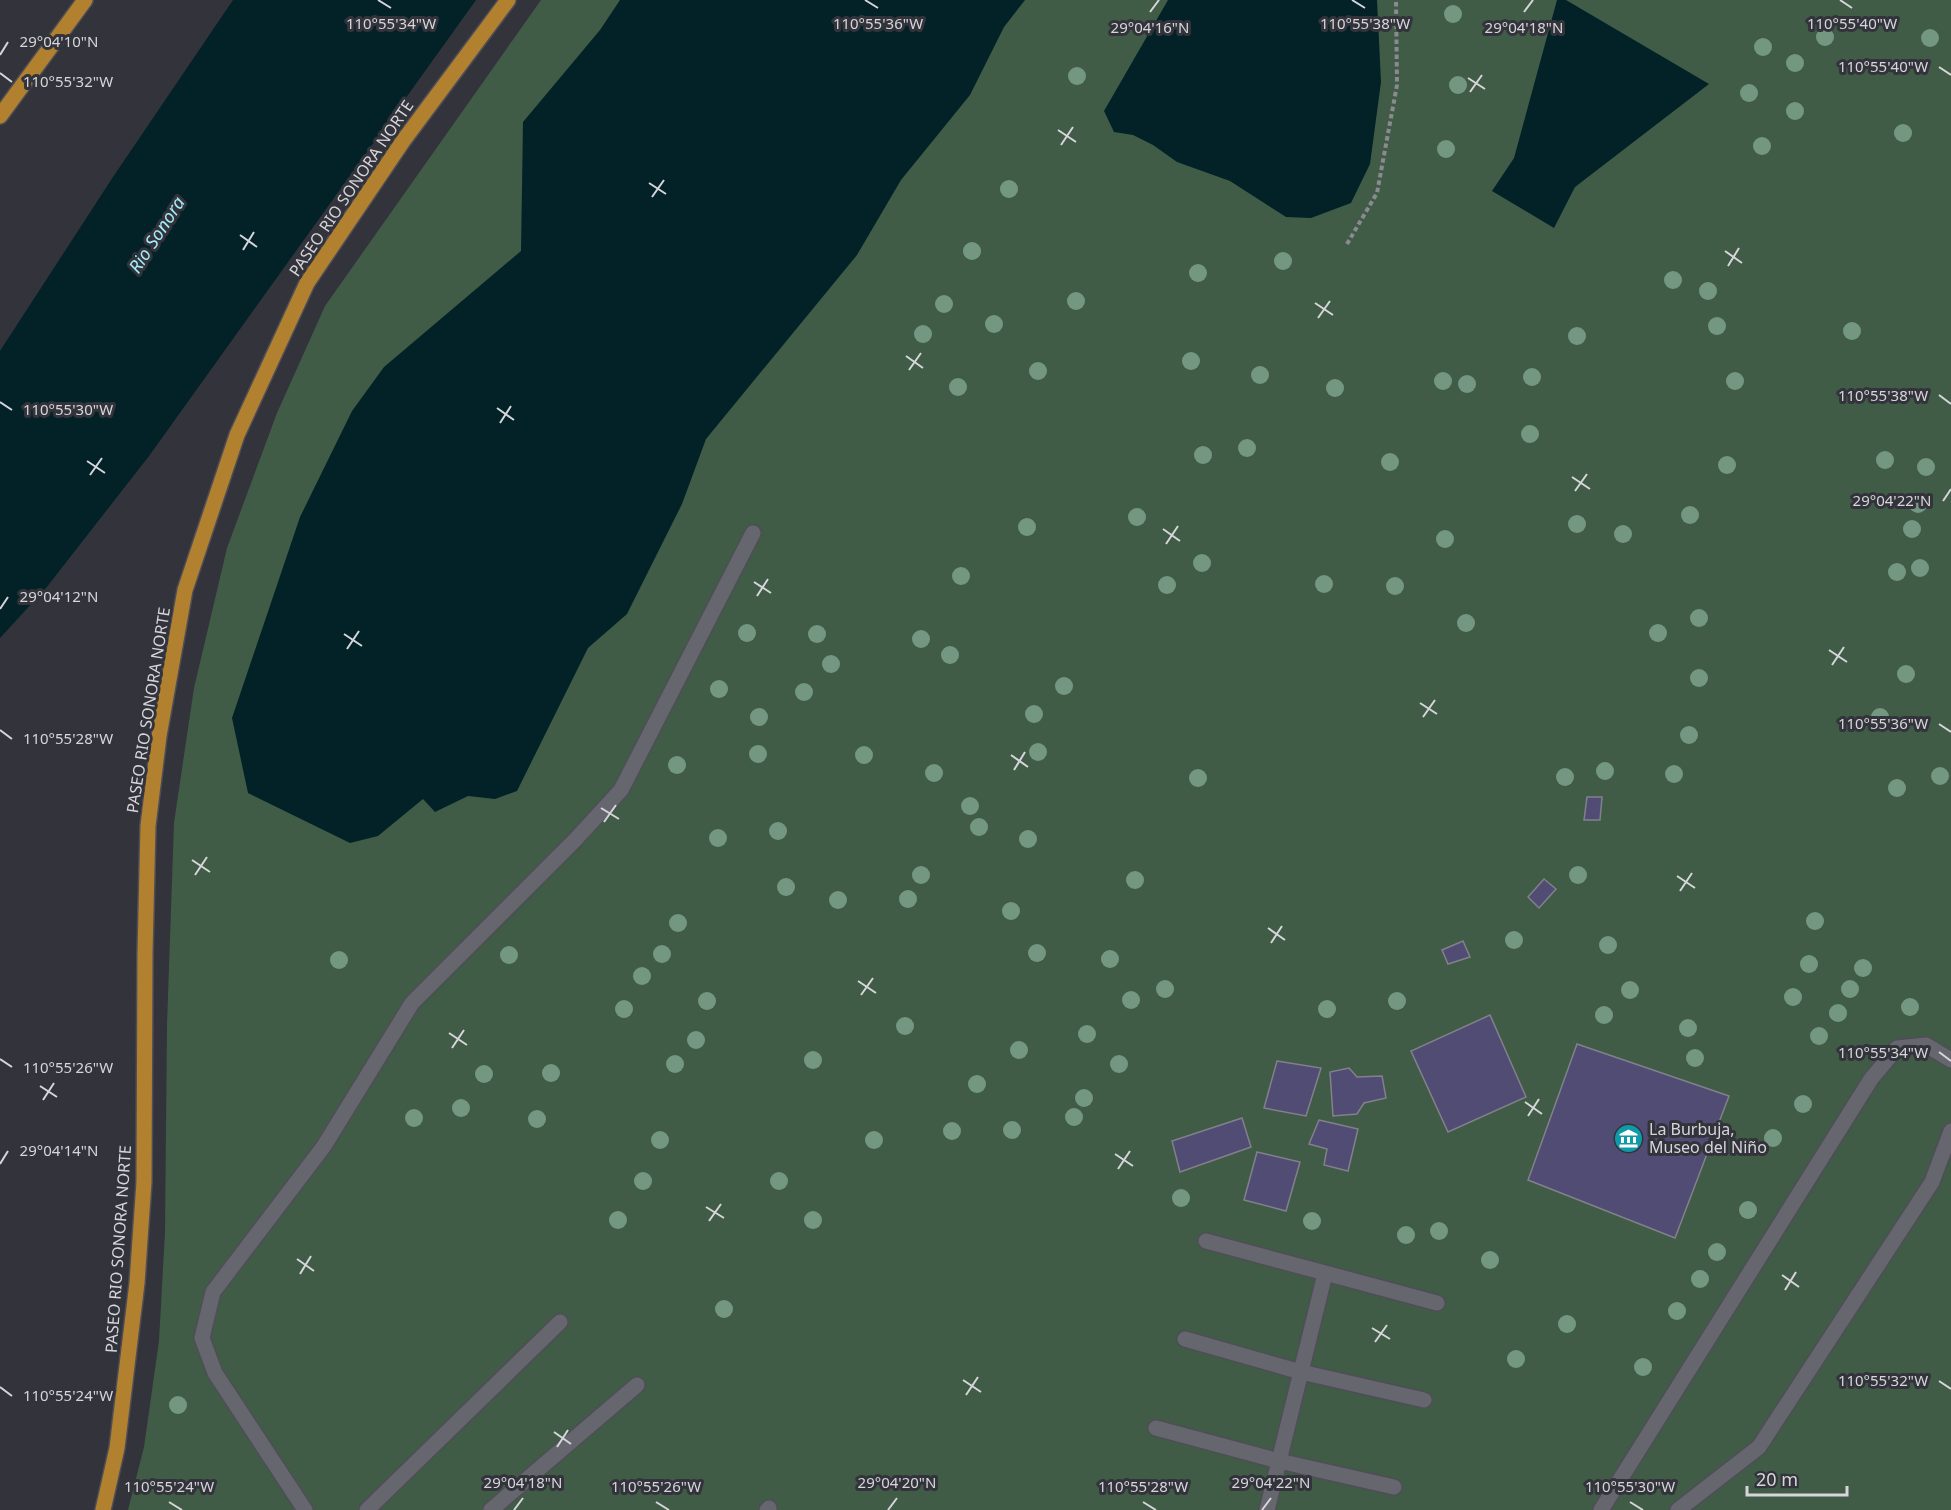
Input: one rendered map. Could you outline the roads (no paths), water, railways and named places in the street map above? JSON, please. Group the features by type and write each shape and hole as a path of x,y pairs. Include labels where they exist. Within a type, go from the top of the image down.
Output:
{"main road":[{"path":"0,116 85,0"},
{"name":"PASEO RIO SONORA NORTE","path":"103,1510 117,1448 136,1283 144,1182 148,826 159,736 185,590 237,435 307,283 403,141 508,0"}],"lane":[{"path":"306,1510 215,1373 202,1338 213,1292 324,1146 412,1002 576,840 621,790 753,533"},
{"path":"1600,1510 1870,1079 1896,1048 1926,1045 1951,1060"},
{"path":"1678,1510 1759,1447 1932,1182 1951,1131"},
{"path":"1206,1240 1437,1303"},
{"path":"1267,1510 1325,1274"},
{"path":"367,1510 560,1322"},
{"path":"1185,1339 1301,1372 1424,1400"},
{"path":"491,1510 637,1385"},
{"path":"1156,1428 1279,1461 1394,1487"}],"water":[{"name":"Rio Sonora","path":"233,0 476,0 149,456 46,588 0,638 0,351 113,177"},
{"path":"620,0 1025,0 1004,27 970,95 901,180 857,255 706,439 682,504 627,614 588,648 517,791 495,799 468,796 435,812 423,799 378,836 350,843 248,793 232,718 300,517 352,411 384,367 521,251 523,122 600,30"},
{"path":"1168,0 1377,0 1381,82 1370,164 1351,203 1311,218 1286,217 1230,181 1177,162 1153,145 1133,135 1114,132 1104,111"},
{"path":"1557,0 1566,0 1709,84 1575,187 1554,228 1492,191 1514,158"}],"place":[{"name":"La Burbuja, Museo del Niño","path":"1628,1138"}]}
